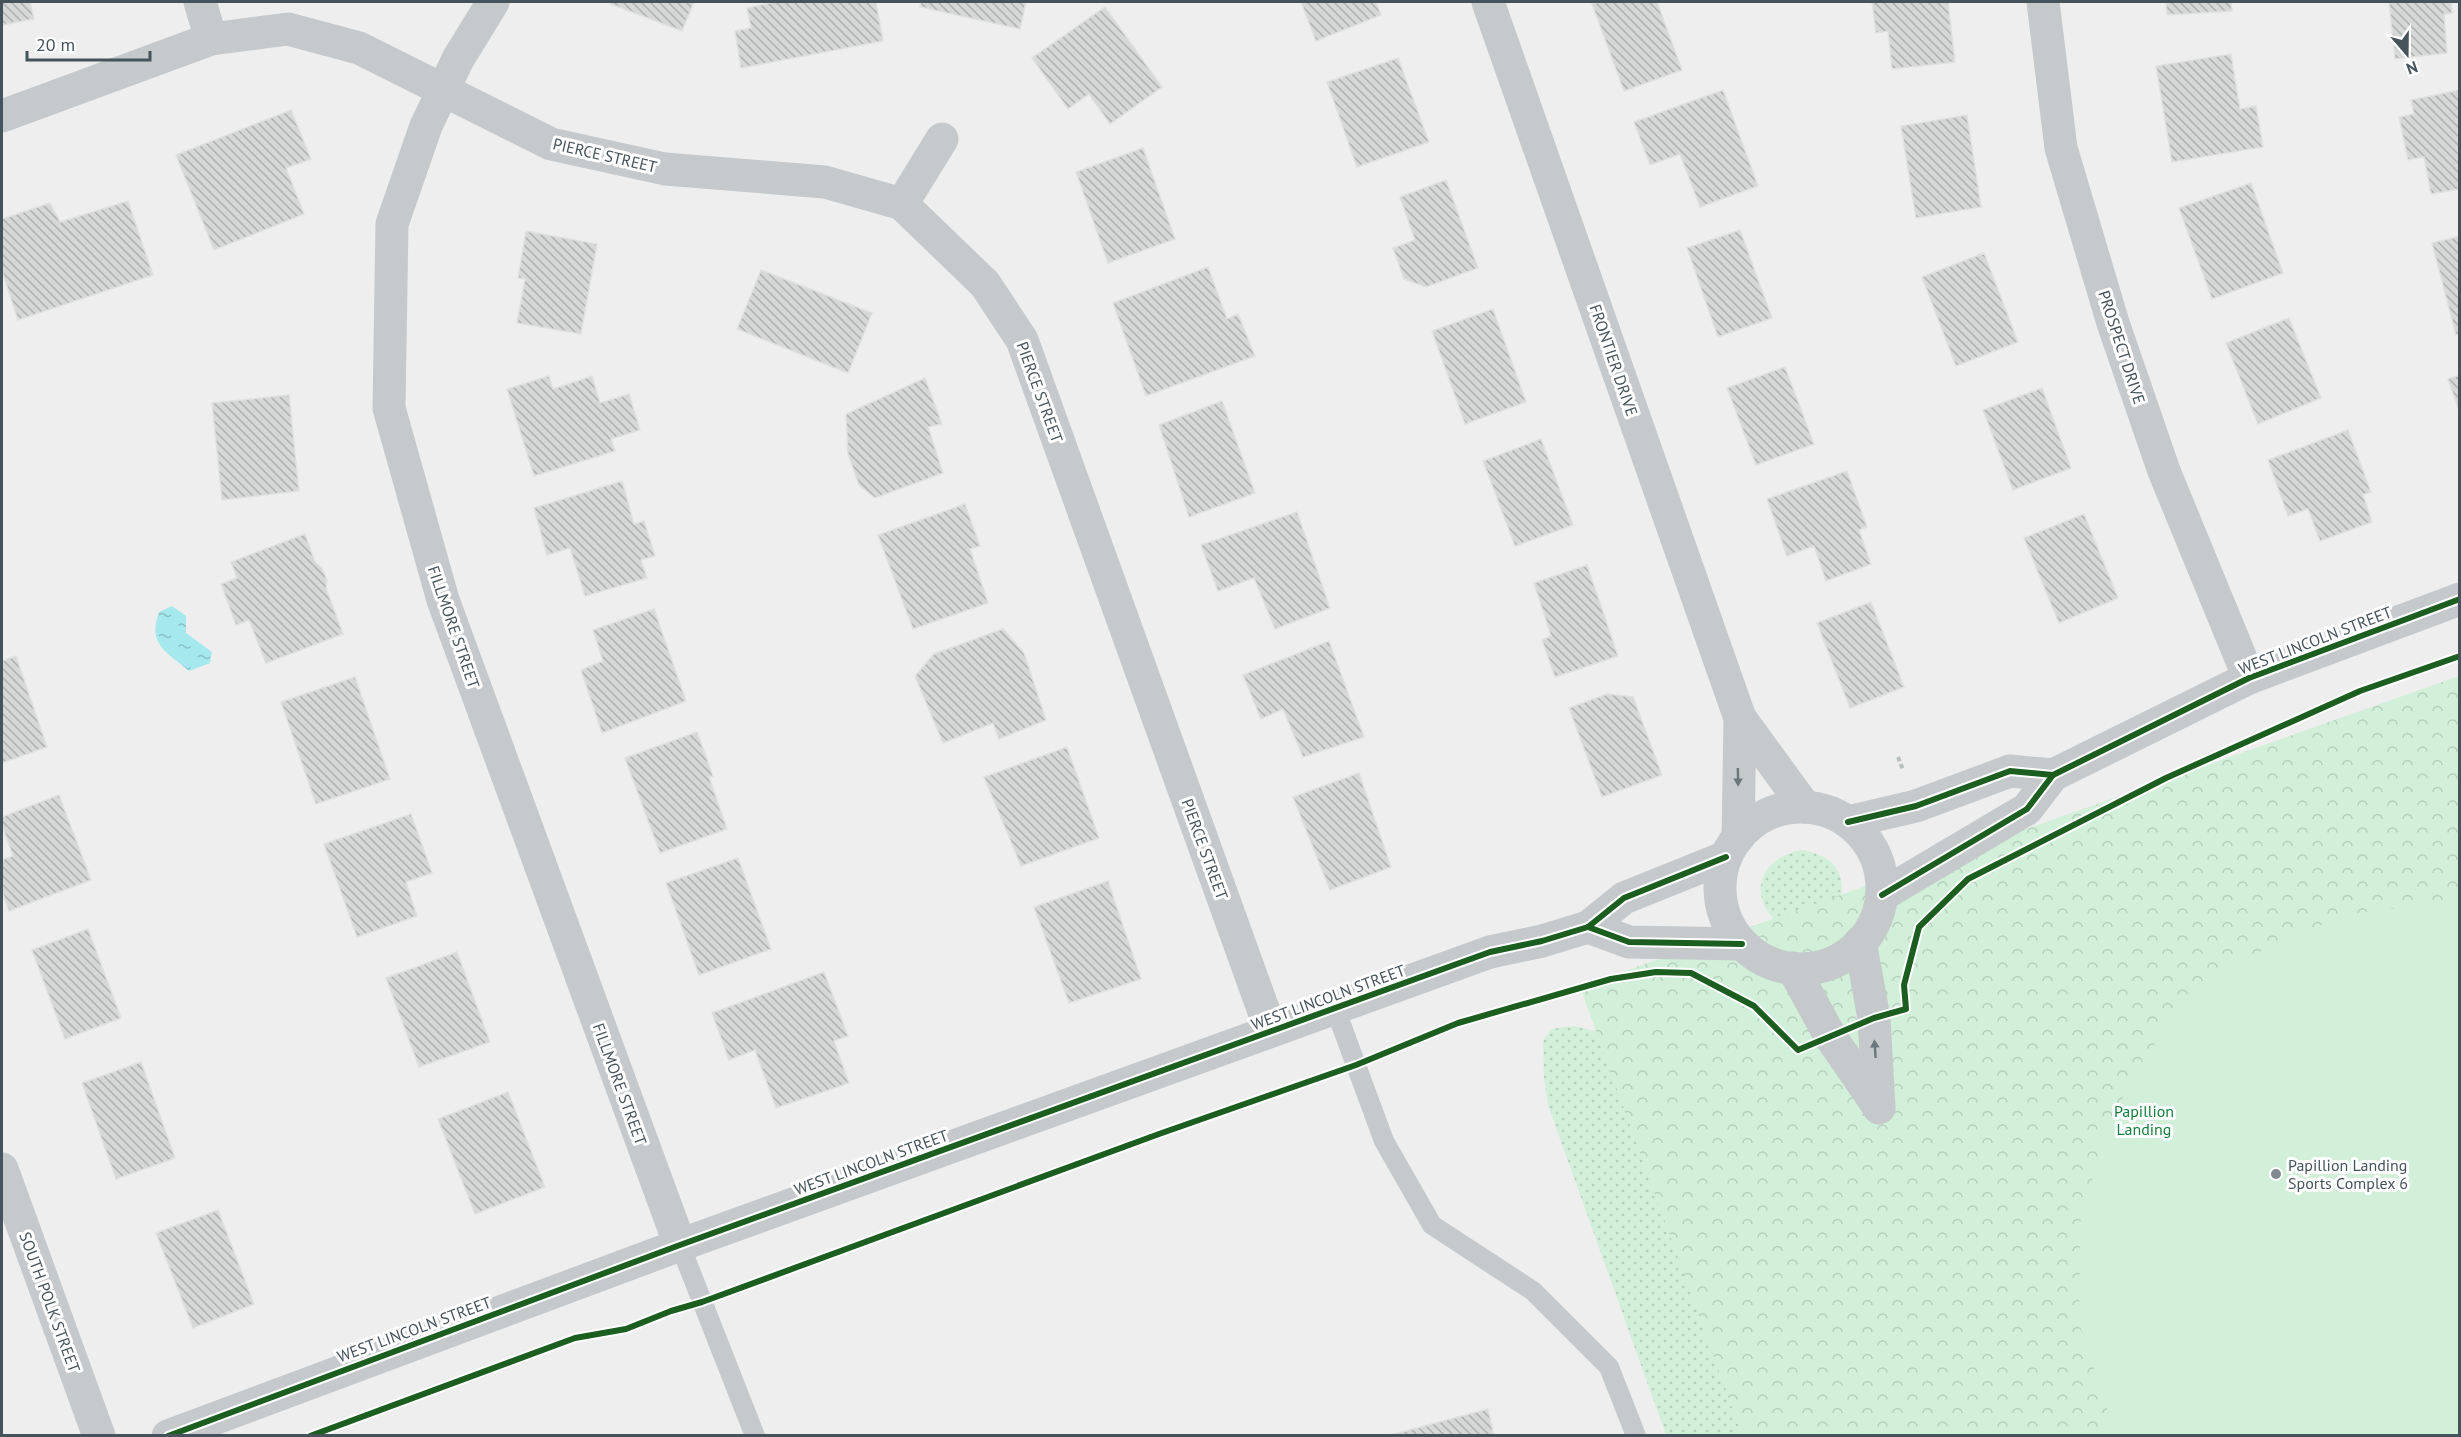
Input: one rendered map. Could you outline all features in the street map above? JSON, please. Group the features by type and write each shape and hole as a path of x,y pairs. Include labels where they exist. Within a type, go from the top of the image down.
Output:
{"street":[{"path":"200,2 211,39"},
{"name":"FILLMORE STREET","path":"493,2 442,90 426,126 392,224 389,408 443,600 680,1245"},
{"name":"FRONTIER DRIVE","path":"1488,2 1740,718 1805,807"},
{"name":"PROSPECT DRIVE","path":"2043,2 2061,148 2114,323 2164,471 2249,678"},
{"name":"PIERCE STREET","path":"2,116 211,39 288,29 359,48 551,144 665,170 825,182 902,204 985,284 1022,340 1271,1031"},
{"path":"902,204 942,139"},
{"name":"WEST LINCOLN STREET","path":"1882,895 2027,808 2053,775 2249,678 2460,599"},
{"name":"FRONTIER DRIVE","path":"1732,847 1740,718"},
{"path":"1848,822 1916,806 2010,771 2053,775"},
{"path":"1805,807 1821,810 1848,822 1860,832 1874,851 1881,873 1882,895 1877,917 1850,953 1831,963 1807,969 1783,968 1761,959 1742,944 1728,925 1721,903 1720,880 1732,847 1754,822 1775,812 1805,807"},
{"name":"WEST LINCOLN STREET","path":"168,1436 680,1245 1490,952 1542,941 1588,927 1624,898 1732,847"},
{"path":"1588,927 1629,942 1742,944"},
{"path":"1793,968 1830,1036 1879,1107 1874,1018 1860,942"},
{"name":"SOUTH POLK STREET","path":"2,1169 99,1436"}],"lane":[{"path":"1335,1008 1383,1141 1432,1225 1533,1291 1609,1367 1636,1436"},
{"path":"680,1245 755,1436"}],"green space":[{"name":"Papillion Landing","path":"2459,676 2459,1435 1742,1435 1580,987"},
{"path":"1801,850 1823,856 1836,868 1842,885 1839,907 1784,929 1772,918 1765,906 1761,894 1761,882 1774,862"},
{"name":"Papillion Landing Sports Complex 6","path":"2458,901 2459,1426 2419,1436 2120,1435 2112,1424 2079,1323 2080,1223 2107,1125 2162,1032 2245,958 2348,914"},
{"path":"1574,1026 1619,1037 1856,1435 1666,1435 1548,1105 1544,1077 1543,1041 1551,1029"}],"water":[{"path":"172,606 186,616 186,633 212,652 210,663 189,671 161,647 157,640 156,623 159,612"}],"building":[{"path":"2,2 30,2 34,19 2,25"},
{"path":"612,2 694,2 682,31 611,4"},
{"path":"775,2 876,2 883,41 741,68 735,31 751,28 747,8"},
{"path":"921,2 1026,2 1020,29 920,7"},
{"path":"1301,2 1376,2 1381,15 1316,41"},
{"path":"1657,2 1682,70 1624,91 1592,4"},
{"path":"1872,2 1948,2 1955,62 1892,69 1888,31 1876,33"},
{"path":"2166,2 2231,2 2232,11 2167,15"},
{"path":"2389,2 2451,2 2452,13 2444,14 2447,53 2395,59"},
{"path":"1105,7 1162,87 1110,124 1089,94 1068,109 1032,58"},
{"path":"2231,54 2240,109 2256,106 2263,147 2172,162 2156,66"},
{"path":"1398,58 1429,142 1357,167 1327,82"},
{"path":"1723,90 1758,186 1700,207 1680,154 1650,165 1634,122"},
{"path":"2460,90 2460,189 2431,194 2424,157 2408,160 2399,117 2414,114 2411,100"},
{"path":"291,110 311,159 286,168 304,214 214,250 176,155"},
{"path":"1967,115 1981,207 1916,218 1901,126"},
{"path":"1143,148 1175,239 1108,263 1076,172"},
{"path":"1446,180 1478,268 1426,287 1404,279 1393,248 1415,240 1400,197"},
{"path":"2251,183 2283,273 2212,299 2179,208"},
{"path":"128,201 153,275 18,320 2,271 2,219 50,203 60,222"},
{"path":"1740,230 1772,318 1718,337 1687,248"},
{"path":"526,231 597,244 581,334 517,323 525,279 518,278"},
{"path":"2460,236 2460,334 2456,335 2432,243"},
{"path":"1984,253 2018,342 1956,366 1922,277"},
{"path":"1208,267 1227,319 1238,314 1255,356 1146,396 1113,303"},
{"path":"761,270 872,313 848,373 737,329"},
{"path":"1493,309 1526,402 1465,424 1432,331"},
{"path":"2289,318 2321,398 2258,424 2226,343"},
{"path":"1785,367 1814,444 1756,465 1727,388"},
{"path":"2460,375 2460,414 2448,379"},
{"path":"549,376 553,389 592,376 600,403 629,394 640,430 611,439 615,451 534,476 507,389"},
{"path":"925,378 942,424 928,427 943,473 875,498 859,485 848,454 846,414"},
{"path":"2042,388 2071,468 2013,490 1983,410"},
{"path":"289,395 299,491 222,500 212,403"},
{"path":"1222,401 1255,493 1189,517 1159,425"},
{"path":"2348,430 2371,492 2363,495 2372,522 2320,541 2308,509 2288,516 2268,460"},
{"path":"1541,439 1573,525 1515,546 1483,461"},
{"path":"1847,471 1867,527 1859,530 1871,564 1826,581 1814,546 1787,556 1767,499"},
{"path":"622,481 634,524 644,521 655,556 641,560 647,578 585,596 570,548 547,555 534,508"},
{"path":"965,504 980,546 970,549 988,603 913,629 878,535"},
{"path":"1297,512 1330,608 1275,629 1254,578 1218,591 1201,545"},
{"path":"2084,514 2118,598 2059,623 2024,538"},
{"path":"305,534 315,562 322,568 327,580 326,588 343,634 266,663 249,620 236,625 221,584 237,578 231,562"},
{"path":"1587,565 1618,656 1555,677 1542,640 1551,636 1534,583"},
{"path":"1871,602 1904,687 1850,708 1817,623"},
{"path":"654,609 686,701 602,733 581,670 603,661 593,630"},
{"path":"1003,629 1024,653 1046,720 999,739 993,723 943,743 915,676 934,654"},
{"path":"1329,641 1364,737 1303,757 1283,709 1261,719 1243,675"},
{"path":"16,656 47,747 2,763 2,661"},
{"path":"355,677 390,779 316,804 281,702"},
{"path":"1607,694 1633,697 1662,775 1602,797 1569,708"},
{"path":"697,732 713,776 709,777 727,829 660,853 625,758"},
{"path":"1067,747 1099,838 1021,866 984,777"},
{"path":"1359,773 1391,867 1330,890 1293,797"},
{"path":"59,795 91,880 9,911 2,891 2,860 13,856 2,825 2,817"},
{"path":"411,814 432,873 406,882 417,916 357,937 324,844"},
{"path":"738,858 771,949 699,975 666,883"},
{"path":"1108,881 1141,979 1069,1003 1034,907"},
{"path":"88,929 121,1018 65,1039 32,950"},
{"path":"457,952 490,1042 419,1067 386,978"},
{"path":"824,972 848,1036 834,1041 849,1083 776,1108 755,1050 729,1060 712,1013"},
{"path":"141,1062 175,1158 116,1179 82,1083"},
{"path":"508,1092 545,1187 475,1214 438,1119"},
{"path":"218,1210 254,1304 193,1328 156,1233"},
{"path":"1488,1409 1494,1436 1387,1436"}],"cycle path":[{"path":"1882,895 2027,809 2053,775 2249,678 2460,599"},
{"path":"310,1436 575,1338 626,1329 671,1311 702,1302 1159,1134 1356,1065 1458,1023 1611,979 1656,972 1691,973 1754,1006 1798,1050 1874,1018 1906,1009 1904,985 1919,927 1968,879 2166,778 2360,691 2460,656"},
{"path":"1848,822 1916,806 2010,771 2053,775"},
{"path":"168,1436 680,1245 1490,952 1542,941 1588,927 1624,898 1726,857"},
{"path":"1588,927 1629,942 1742,944"}],"place":[{"name":"Papillion Landing Sports Complex 6","path":"2276,1174"}]}
